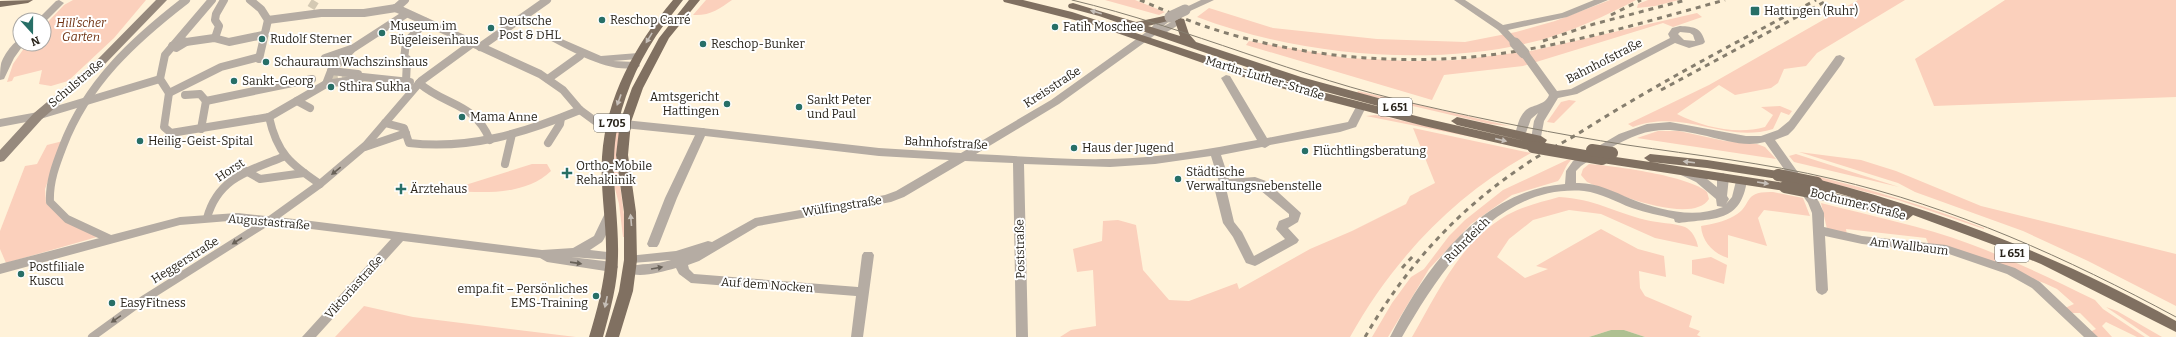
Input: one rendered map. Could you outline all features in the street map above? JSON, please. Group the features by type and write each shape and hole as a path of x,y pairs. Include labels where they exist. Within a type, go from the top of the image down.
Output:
{"main road":[{"path":"0,4 28,0"},
{"name":"Schulstraße","path":"0,158 38,116 106,58 153,4 162,0"},
{"name":"L 705","path":"596,337 604,311 612,262 608,159 612,123 621,94 637,60 658,23 678,0"},
{"name":"L 705","path":"612,337 627,292 633,240 623,156 625,124 628,107 650,62 655,58 664,39 676,21 695,0"},
{"name":"Martin-Luther-Straße","path":"1008,0 1044,7 1194,46 1297,80 1519,139"},
{"name":"Martin-Luther-Straße","path":"1048,0 1103,14 1133,25 1160,44 1246,73 1361,107 1519,139"},
{"path":"1133,25 1167,18"},
{"path":"1180,21 1184,36 1194,46"},
{"path":"637,60 650,62"},
{"name":"Bochumer Straße","path":"1519,139 1685,172 1723,172"},
{"name":"Bochumer Straße","path":"1607,156 1740,175 1785,187 1826,195 1900,213 1971,236 2084,286 2176,335"},
{"name":"Bochumer Straße","path":"1740,175 1778,176 1817,183 1929,214 2010,244 2096,284 2176,327"},
{"path":"612,262 631,264"}],"street":[{"path":"110,239 67,219 50,202 49,188 55,168 67,134 82,104 103,76 131,45 186,0"},
{"path":"215,38 219,26 216,22 216,14 224,0"},
{"path":"250,0 261,9 268,20"},
{"path":"268,20 310,11 364,13 396,8 405,0"},
{"path":"364,146 419,83 547,0"},
{"name":"Kreisstraße","path":"962,156 1055,102 1148,35 1167,18 1188,11 1209,0"},
{"path":"1459,0 1501,28 1524,53 1554,95 1553,99 1547,105 1538,121 1538,142"},
{"path":"1501,28 1564,15 1604,0"},
{"path":"216,1 173,44 165,55 160,78 169,93 165,110 164,127 171,134 270,117 297,101 335,73 354,72 368,78"},
{"path":"50,12 59,3"},
{"path":"396,8 406,14 548,79 563,90 580,110 596,121 612,123"},
{"name":"Kreisstraße","path":"1148,35 1164,30 1180,21 1188,11"},
{"path":"328,78 340,62 355,47 406,14"},
{"path":"169,93 221,67 259,58 263,35 268,20"},
{"path":"406,82 407,59 404,59 406,42 426,22"},
{"path":"173,44 178,48 186,42 224,38 229,42 263,35"},
{"path":"548,36 599,60 615,65 637,60"},
{"name":"Bahnhofstraße","path":"1554,95 1573,92 1675,39"},
{"path":"340,62 328,57 355,47"},
{"path":"0,77 13,52"},
{"path":"611,52 637,60"},
{"path":"548,79 580,56"},
{"path":"599,60 624,56"},
{"path":"1740,175 1738,198 1733,205 1717,212 1673,220 1657,218 1584,195 1571,188 1570,172 1577,162 1627,134 1648,127 1676,126 1735,137 1768,138 1787,130 1793,124 1805,105 1826,81 1840,58"},
{"path":"353,76 419,83 429,93 474,114 486,126 490,140"},
{"path":"0,123 38,116 82,104 160,78"},
{"path":"328,78 368,78"},
{"path":"1226,78 1265,144"},
{"path":"206,101 312,79"},
{"path":"184,95 200,94 206,101"},
{"path":"201,129 206,101"},
{"path":"297,101 310,108"},
{"path":"1519,139 1525,120 1531,112 1547,105"},
{"name":"Bahnhofstraße","path":"612,123 849,149 1019,160 1132,162 1215,152 1265,144 1349,126 1356,119 1361,107"},
{"path":"385,123 404,128 409,142 419,144 464,145 512,134 561,118 580,110"},
{"path":"270,117 273,138 283,157 320,184"},
{"path":"548,143 560,124 561,118"},
{"path":"653,244 671,198 702,132"},
{"path":"364,146 406,133"},
{"path":"505,164 512,134"},
{"path":"1768,138 1813,202 1818,213 1822,290"},
{"name":"Heggerstraße","path":"92,337 143,300 270,220 320,184 364,146"},
{"path":"1215,152 1225,184"},
{"name":"Wülfingstraße","path":"631,264 657,269 681,258 709,251 716,243 755,222 764,219 887,199 900,194 962,156"},
{"name":"Horst","path":"207,218 209,204 221,188 246,172 283,157"},
{"name":"Poststraße","path":"1019,160 1022,337"},
{"path":"246,172 260,179 304,173"},
{"path":"1685,172 1700,179 1723,199"},
{"path":"1717,212 1723,199 1723,172"},
{"path":"1255,181 1262,184 1295,213 1294,219 1283,224 1282,229 1293,240 1255,261 1250,260 1238,235 1229,223 1220,187 1225,184 1255,181"},
{"name":"Ruhrdeich","path":"1396,337 1415,304 1437,271 1459,245 1482,222 1493,214 1528,195 1571,188"},
{"path":"574,253 598,239 610,214"},
{"name":"Augustastraße","path":"0,269 110,239 180,222 207,218 237,217 542,254 574,253 612,262"},
{"name":"Am Wallbaum","path":"1819,230 1862,240 1946,249 2011,271 2036,284 2092,337"},
{"name":"Viktoriastraße","path":"308,337 400,236"},
{"name":"Augustastraße","path":"542,254 547,258 612,262"},
{"path":"856,337 868,255"},
{"name":"Auf dem Nocken","path":"681,258 685,274 691,278 863,292"}],"green space":[{"name":"Hill’scher Garten","path":"73,0 146,0 114,38 68,81 51,86 39,84 42,70 14,77 12,81 7,82 13,64 21,52 52,52 52,18 64,5"},
{"path":"706,0 732,0 709,13 693,15"},
{"path":"1105,0 1135,0 1165,12 1159,15"},
{"path":"1610,0 1636,0 1590,22 1541,40 1500,49 1457,54 1368,54 1323,49 1279,41 1237,30 1197,17 1209,8 1273,28 1377,39 1465,42 1516,32 1555,21"},
{"path":"1648,0 1679,0 1655,6 1637,8 1638,4"},
{"path":"1858,0 1905,0 1817,53 1806,66 1784,69 1778,83 1771,88 1735,95 1719,85 1677,114 1709,126 1731,130 1743,130 1765,127 1773,115 1761,107 1780,106 1792,111 1789,115 1781,112 1773,129 1755,132 1738,132 1670,121 1652,122 1633,127 1628,124 1709,85"},
{"path":"2005,0 2176,0 2176,97 1934,106 1915,59"},
{"path":"1697,13 1702,17 1673,27 1663,23 1523,66 1444,75 1432,100 1246,45 1249,41 1347,58 1410,61 1458,60 1531,51"},
{"path":"1358,91 1510,126 1490,124 1357,93"},
{"path":"1569,100 1576,101 1554,123 1547,122 1561,102"},
{"path":"1376,115 1527,148 1366,116"},
{"path":"616,128 620,129 616,155 627,237 623,237 619,204 613,181 612,157"},
{"path":"1413,128 1531,153 1476,189 1427,232 1385,282 1350,337 1060,337 1071,330 1096,326 1093,270 1077,272 1073,249 1102,241 1103,221 1118,220 1136,225 1143,270 1169,300 1189,301 1237,283 1239,289 1310,249 1352,231 1406,204 1410,196 1435,183"},
{"path":"1658,131 1679,131 1725,141 1757,144 1765,147 1776,159 1637,138"},
{"path":"63,141 45,189 46,203 61,217 97,237 6,263 0,249 0,231 25,166 37,164 47,145"},
{"path":"1799,152 1861,160 1896,171 1981,206 2176,254 2176,306 2088,261 2023,231 1915,192 1898,183"},
{"path":"1796,154 1899,187 1794,162 1789,156"},
{"path":"1567,160 1571,160 1558,181 1512,195 1471,224 1429,269 1388,337 1372,337 1392,303 1411,277 1424,269 1449,236 1465,220 1503,190"},
{"path":"532,164 547,164 551,171 530,185 505,191 454,191 459,187"},
{"path":"1589,164 1651,173 1685,181 1698,186 1707,192 1709,199 1700,206 1686,209 1669,208 1631,199 1587,182 1581,175 1583,169"},
{"path":"1816,176 1901,199 1963,220 1984,229 1898,200 1815,179"},
{"path":"1773,192 1803,198 1810,216 1764,210 1758,218 1767,246 1728,235 1728,258 1718,254 1706,242 1701,226 1714,224 1734,216 1740,212 1752,196 1756,194"},
{"path":"1559,197 1583,200 1634,217 1685,227 1690,230 1694,236 1698,247 1655,238 1601,214 1569,210 1533,220 1509,239 1497,257 1525,278 1548,269 1536,266 1601,229 1638,249 1664,256 1666,277 1639,271 1640,288 1645,296 1692,316 1689,327 1700,331 1697,335 1701,337 1645,337 1624,330 1611,330 1589,337 1412,337 1452,269 1476,239 1490,226 1507,215 1533,204"},
{"path":"1821,203 1934,232 2002,257 2095,300 2103,309 2145,337 2137,337 2106,322 2102,326 2112,337 2096,337 2090,332 2096,329 2080,313 2070,313 2065,308 2074,304 2057,289 2044,283 1928,243 1926,238 1846,229 1847,235 1827,229"},
{"path":"1711,257 1727,265 1724,284 1692,274 1692,260"},
{"path":"364,306 413,317 576,337 335,337"},
{"path":"2106,307 2117,311 2162,337 2150,337"}],"shaded area":[{"path":"1611,330 1624,330 1645,337 1589,337"}],"tunnel":[{"path":"311,8 316,0"},
{"path":"330,79 353,76"}],"tram line":[{"path":"1072,0 1159,24 1329,81 1416,104 1574,136 1782,168 1878,191 1966,219 2009,236 2093,274 2176,317"}],"railway":[{"path":"1140,0 1185,19 1246,39 1350,57 1420,60 1490,55 1520,51 1609,32 1725,0"},
{"path":"1611,15 1641,0"},
{"path":"1543,41 1594,24 1686,0"},
{"path":"1365,337 1396,289 1432,244 1473,204 1495,186 1534,159 1641,95 1816,0"},
{"path":"1661,90 1828,0"},
{"path":"1402,268 1413,256"}],"place":[{"name":"Hattingen (Ruhr)","path":"1755,11"},
{"name":"Reschop Carré","path":"602,20"},
{"name":"Fatih Moschee","path":"1055,27"},
{"name":"Deutsche Post & DHL","path":"491,28"},
{"name":"Museum im Bügeleisenhaus","path":"382,33"},
{"name":"Rudolf Sterner","path":"262,39"},
{"name":"Reschop-Bunker","path":"703,44"},
{"name":"Schauraum Wachszinshaus","path":"266,62"},
{"name":"Sankt-Georg","path":"234,81"},
{"name":"Sthira Sukha","path":"331,87"},
{"name":"Amtsgericht Hattingen","path":"727,104"},
{"name":"Sankt Peter und Paul","path":"799,107"},
{"name":"Mama Anne","path":"462,117"},
{"name":"Heilig-Geist-Spital","path":"140,141"},
{"name":"Haus der Jugend","path":"1074,148"},
{"name":"Flüchtlingsberatung","path":"1305,151"},
{"name":"Ortho-Mobile Rehaklinik","path":"567,173"},
{"name":"Städtische Verwaltungsnebenstelle","path":"1178,179"},
{"name":"Ärztehaus","path":"401,189"},
{"name":"Postfiliale Kuscu","path":"21,274"},
{"name":"empa.fit – Persönliches EMS-Training","path":"596,296"},
{"name":"EasyFitness","path":"112,303"}]}
